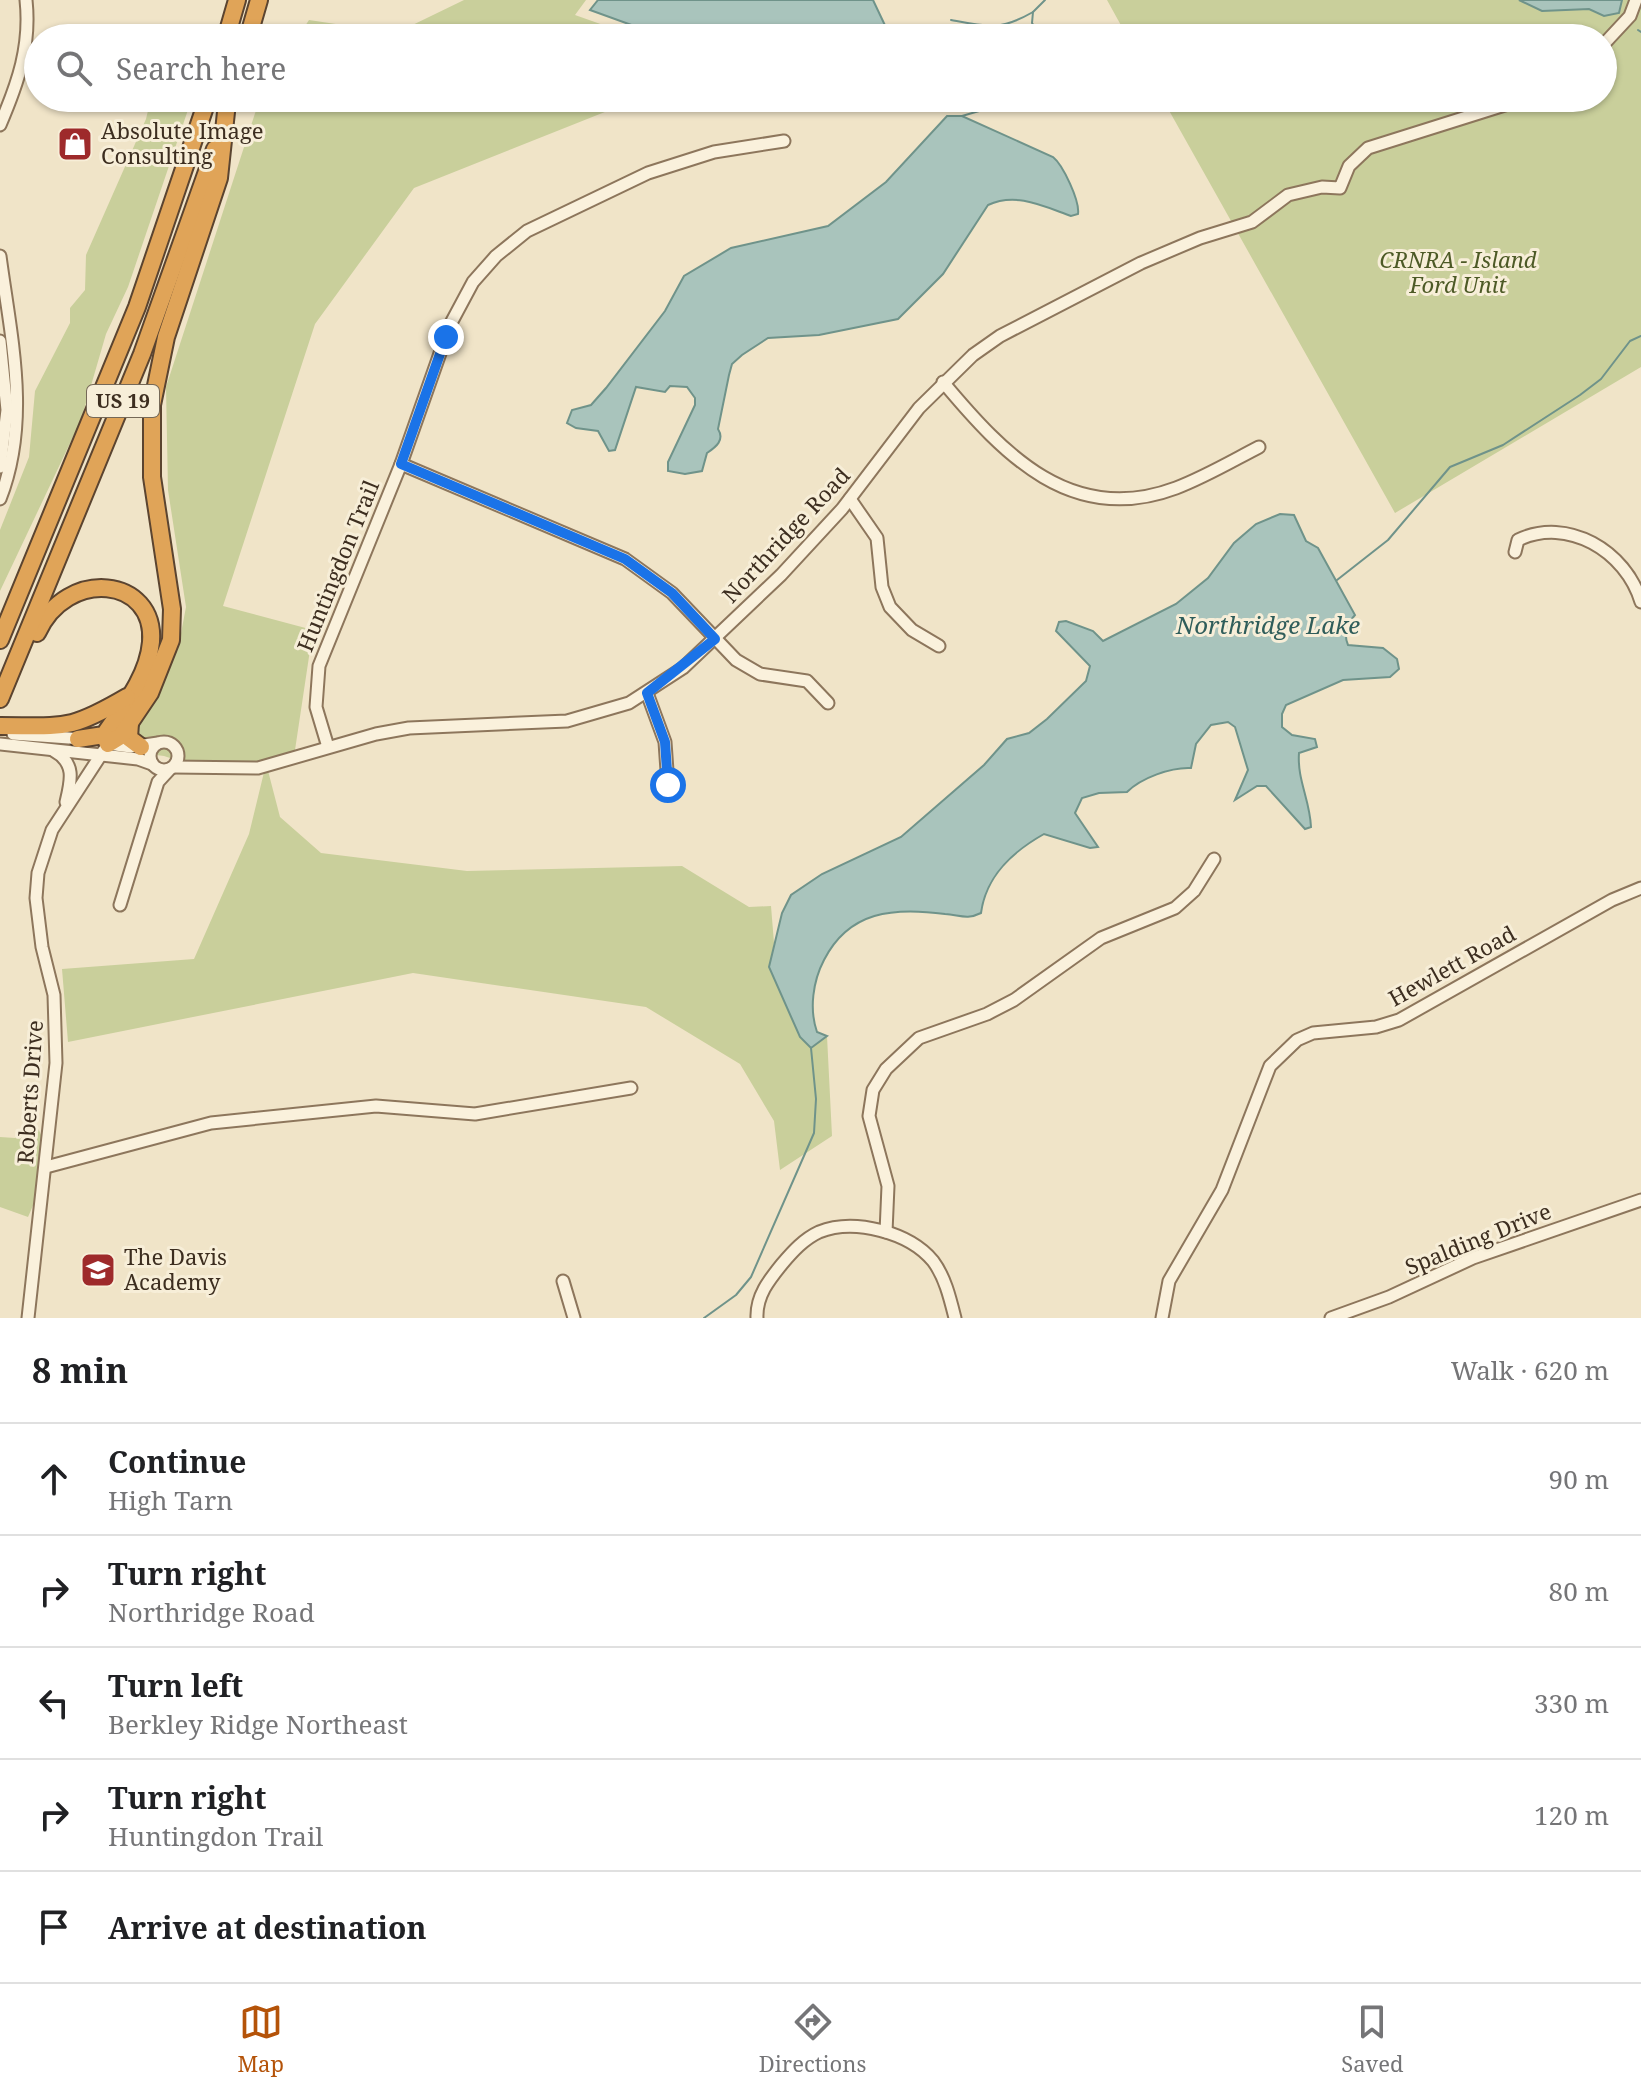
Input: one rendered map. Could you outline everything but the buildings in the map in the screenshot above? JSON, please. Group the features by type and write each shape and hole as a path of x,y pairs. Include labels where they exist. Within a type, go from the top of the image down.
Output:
{"highway":[{"path":"230,24 237,0"},
{"path":"252,24 259,0"},
{"name":"US 19","path":"0,640 137,307 203,112"},
{"name":"US 19","path":"0,699 142,354 226,112"},
{"path":"78,739 104,745 121,736 156,681 171,640 172,609 152,477 152,405 166,337 219,178 227,112"},
{"path":"0,715 49,612 65,597 90,588 109,589 126,595 139,608 149,627 148,658 133,693 104,745"},
{"path":"0,726 45,731 67,727 85,721 133,693"},
{"path":"130,723 129,738 150,745"}],"street":[{"path":"25,24 26,0"},
{"path":"1617,30 1630,16 1636,0"},
{"path":"0,125 24,64"},
{"name":"Northridge Road","path":"104,745 153,765 172,768 258,768 409,728 567,721 609,711 647,693 715,639 781,575 850,499 943,382 1000,336 1141,263 1200,238 1252,222 1288,195 1322,187 1340,188 1349,166 1368,148 1482,112"},
{"name":"Huntingdon Trail","path":"328,747 316,707 319,666 401,464 455,315 473,282 511,242 556,216 678,161 784,141"},
{"path":"0,256 18,403 15,448 0,499"},
{"path":"0,341 7,410 0,467"},
{"path":"943,382 1027,469 1049,483 1073,492 1121,498 1155,494 1204,476 1259,447"},
{"path":"401,464 625,559 672,593 715,639 750,670 807,681 828,703"},
{"path":"850,499 877,538 882,587 890,607 912,630 939,646"},
{"path":"1515,552 1518,540 1532,533 1557,530 1578,535 1615,560 1631,580 1641,602"},
{"path":"647,693 665,742 668,785"},
{"path":"0,733 45,731 78,739"},
{"name":"Northridge Road","path":"0,744 38,748 169,743 201,767"},
{"name":"Roberts Drive","path":"28,1318 56,1063 56,1011 42,947 37,880 45,842 104,745"},
{"path":"150,745 158,782"},
{"path":"38,748 58,753 69,766 70,783 63,812"},
{"path":"120,905 158,782 172,768 177,752"},
{"path":"886,1232 888,1186 869,1116 873,1090 886,1069 919,1038 987,1014 1101,938 1175,908 1194,891 1214,859"},
{"name":"Hewlett Road","path":"1162,1318 1169,1281 1222,1190 1261,1083 1281,1052 1313,1033 1376,1027 1399,1020 1612,900 1641,888"},
{"path":"46,1167 211,1123 376,1106 475,1114 631,1088"},
{"name":"Spalding Drive","path":"1331,1318 1389,1297 1473,1258 1641,1200"},
{"path":"757,1318 766,1284 808,1238 848,1226 886,1232 920,1249 940,1272 955,1318"},
{"path":"563,1281 574,1318"}],"green space":[{"path":"464,0 586,0 575,15 600,24 415,24"},
{"name":"CRNRA - Island Ford Unit","path":"1107,0 1519,0 1537,9 1589,9 1598,14 1621,6 1622,0 1641,0 1641,367 1395,513 1170,112 1617,112 1617,24 1120,24"},
{"path":"309,20 336,24 306,24"},
{"path":"148,112 187,112 128,287 106,334 81,420 0,591 0,530 29,457 35,391 70,323 70,308 85,290 86,255"},
{"path":"255,112 605,112 414,188 315,324 223,606 313,630 295,750 266,763 280,817 321,853 467,871 682,866 749,907 771,906 774,943 769,967 800,1037 812,1047 827,1036 832,1136 780,1170 774,1121 740,1064 646,1007 413,973 68,1042 62,969 194,959 249,834 266,764 188,764 164,756 124,751 178,649 186,607 168,490 166,387"},
{"path":"32,1121 43,1141 44,1154 41,1181 28,1217 0,1207 0,1137 15,1138"}],"water":[{"path":"598,0 873,0 884,24 629,24 590,10"},
{"path":"1519,0 1622,0 1619,13 1604,16 1589,9 1542,11"},
{"path":"947,116 962,116 1053,157 1070,184 1078,214 1071,216 1019,200 988,205 943,274 898,319 819,335 768,338 742,355 732,364 729,375 718,429 720,440 707,453 702,471 685,474 668,471 668,462 695,405 695,398 687,387 670,386 665,392 636,387 615,450 609,451 598,431 576,428 567,423 572,410 591,405 606,388 665,311 684,276 731,248 828,226 886,182"},
{"name":"Northridge Lake","path":"1280,514 1294,515 1306,541 1318,548 1355,615 1347,629 1348,645 1383,648 1397,659 1399,669 1390,677 1343,680 1286,705 1282,727 1292,735 1315,739 1317,747 1299,753 1311,827 1305,829 1266,786 1257,786 1235,800 1248,770 1235,727 1228,722 1211,725 1196,744 1191,768 1157,774 1127,792 1099,793 1082,798 1075,813 1098,847 1090,848 1044,834 1002,866 988,888 981,913 967,917 908,911 890,913 874,916 846,931 834,944 817,977 813,995 815,1023 817,1032 827,1036 811,1048 800,1037 769,967 782,913 791,895 822,874 901,837 984,765 1007,739 1029,733 1086,681 1090,666 1056,631 1059,622 1066,621 1093,631 1103,641 1176,604 1208,578 1234,543 1256,524"}],"waterway":[{"path":"1033,24 1033,12 1045,0"},
{"path":"1005,24 1033,12"},
{"path":"951,20 974,24"},
{"path":"962,116 976,112"},
{"path":"1337,580 1388,540 1450,467 1503,445 1580,395 1601,379 1630,341 1641,336"},
{"path":"704,1318 736,1295 751,1277 814,1133 816,1099 811,1048"}],"place":[{"name":"Absolute Image Consulting","path":"75,144"},
{"name":"The Davis Academy","path":"98,1270"}],"route":[{"path":"446,337 401,464 625,559 672,593 715,639 683,668 647,693 665,742 668,785"}]}
